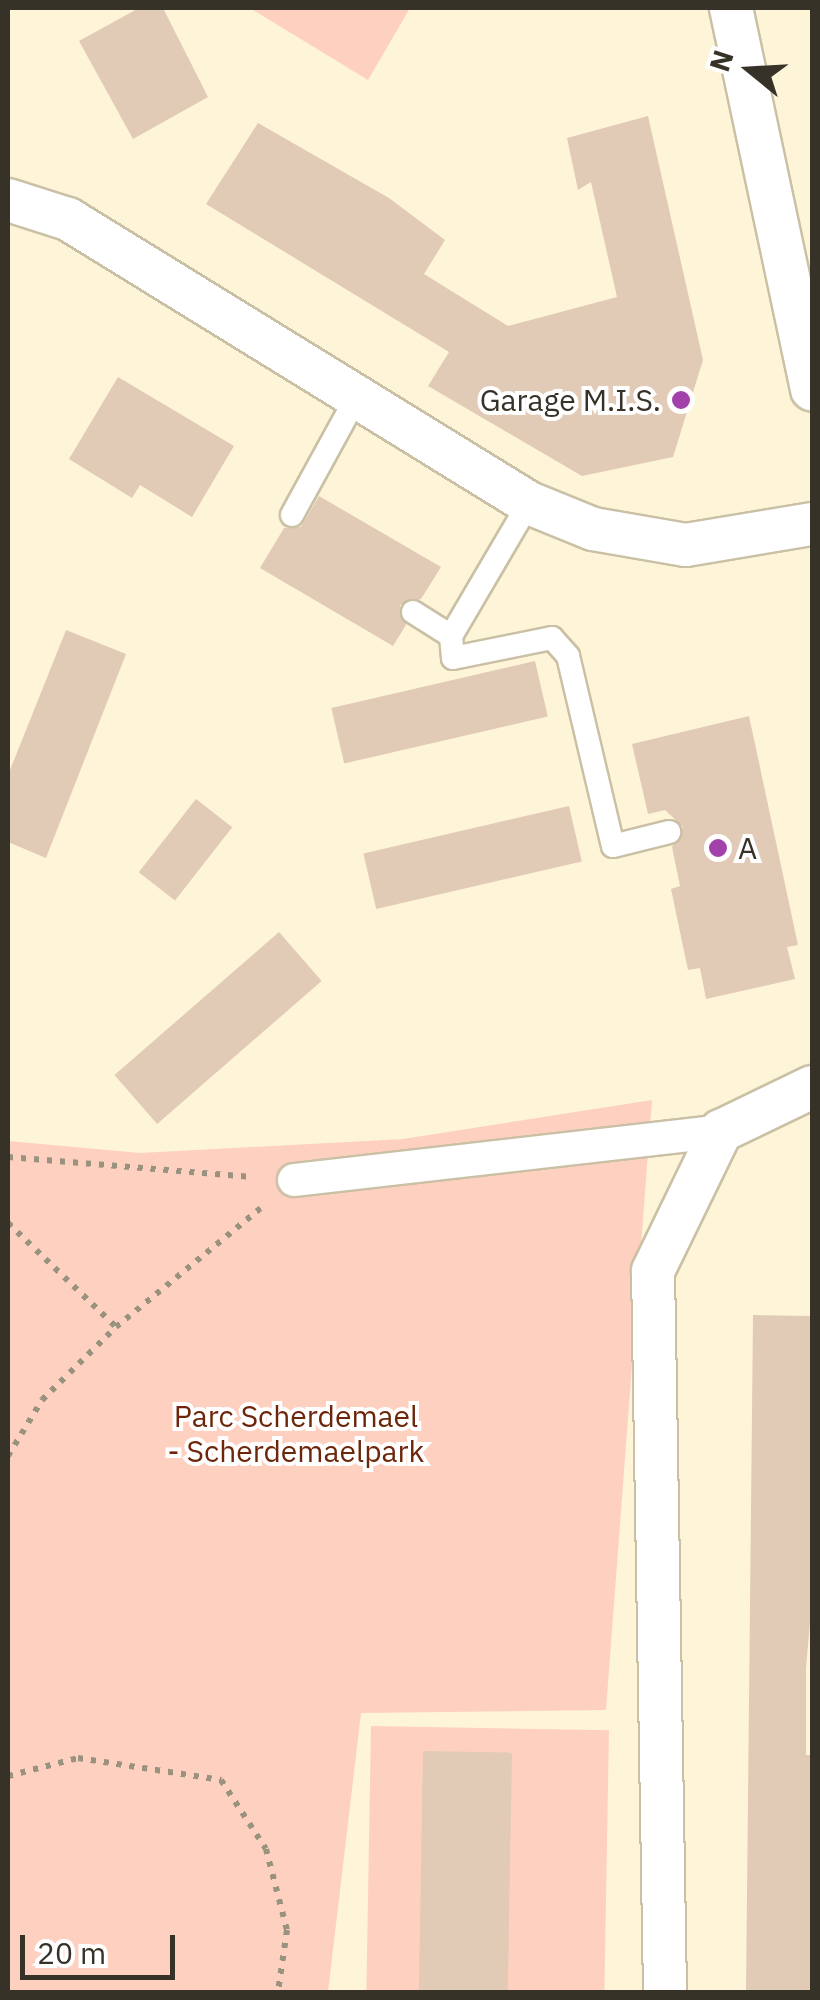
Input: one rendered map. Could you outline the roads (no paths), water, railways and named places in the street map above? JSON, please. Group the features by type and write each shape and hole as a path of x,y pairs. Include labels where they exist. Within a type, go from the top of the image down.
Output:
{"street":[{"path":"731,8 812,390"},
{"path":"8,200 68,219 529,503 593,530 686,545 812,524"},
{"path":"294,1180 721,1131 812,1086"},
{"path":"666,1992 653,1271 721,1131"}],"lane":[{"path":"292,515 356,398"},
{"path":"529,503 451,636 454,658 552,638 568,656 613,846 670,832"},
{"path":"414,612 451,636"}],"place":[{"name":"Garage M.I.S.","path":"681,400"},
{"name":"A","path":"718,848"}],"park label":[{"name":"Parc Scherdemael - Scherdemaelpark","path":"296,1433"}]}
